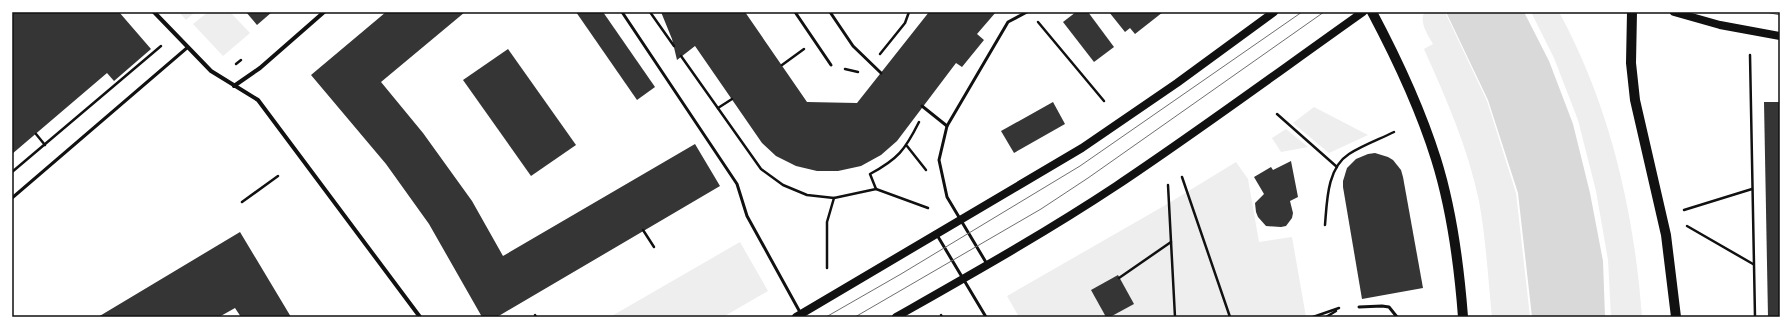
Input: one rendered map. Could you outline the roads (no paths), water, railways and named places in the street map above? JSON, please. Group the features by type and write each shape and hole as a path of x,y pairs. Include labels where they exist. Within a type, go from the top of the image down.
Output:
{"main road":[{"path":"800,316 1082,148 1177,83 1274,12"},
{"path":"896,317 988,265 1122,182 1206,125 1363,12"},
{"path":"1372,12 1409,88 1426,128 1436,160 1446,197 1456,252 1464,317"},
{"path":"1632,12 1630,63 1635,100 1666,235 1676,317"},
{"path":"1674,12 1720,25 1780,36"}],"street":[{"path":"154,12 211,71 258,100 420,317"},
{"path":"234,86 260,68 324,12"}],"lane":[{"path":"622,12 737,184 747,216 800,316"},
{"path":"794,12 831,65"},
{"path":"830,12 853,46 881,73"},
{"path":"988,265 947,197 939,160 947,126 1008,22 1027,12"},
{"path":"12,198 188,47"},
{"path":"922,106 947,126"},
{"path":"937,235 986,317"},
{"path":"1359,307 1389,307 1397,317"}],"tram line":[{"path":"826,317 901,274 1080,166 1302,12"},
{"path":"855,317 1041,209 1088,178 1324,12"},
{"path":"1766,12 1780,15"}]}
